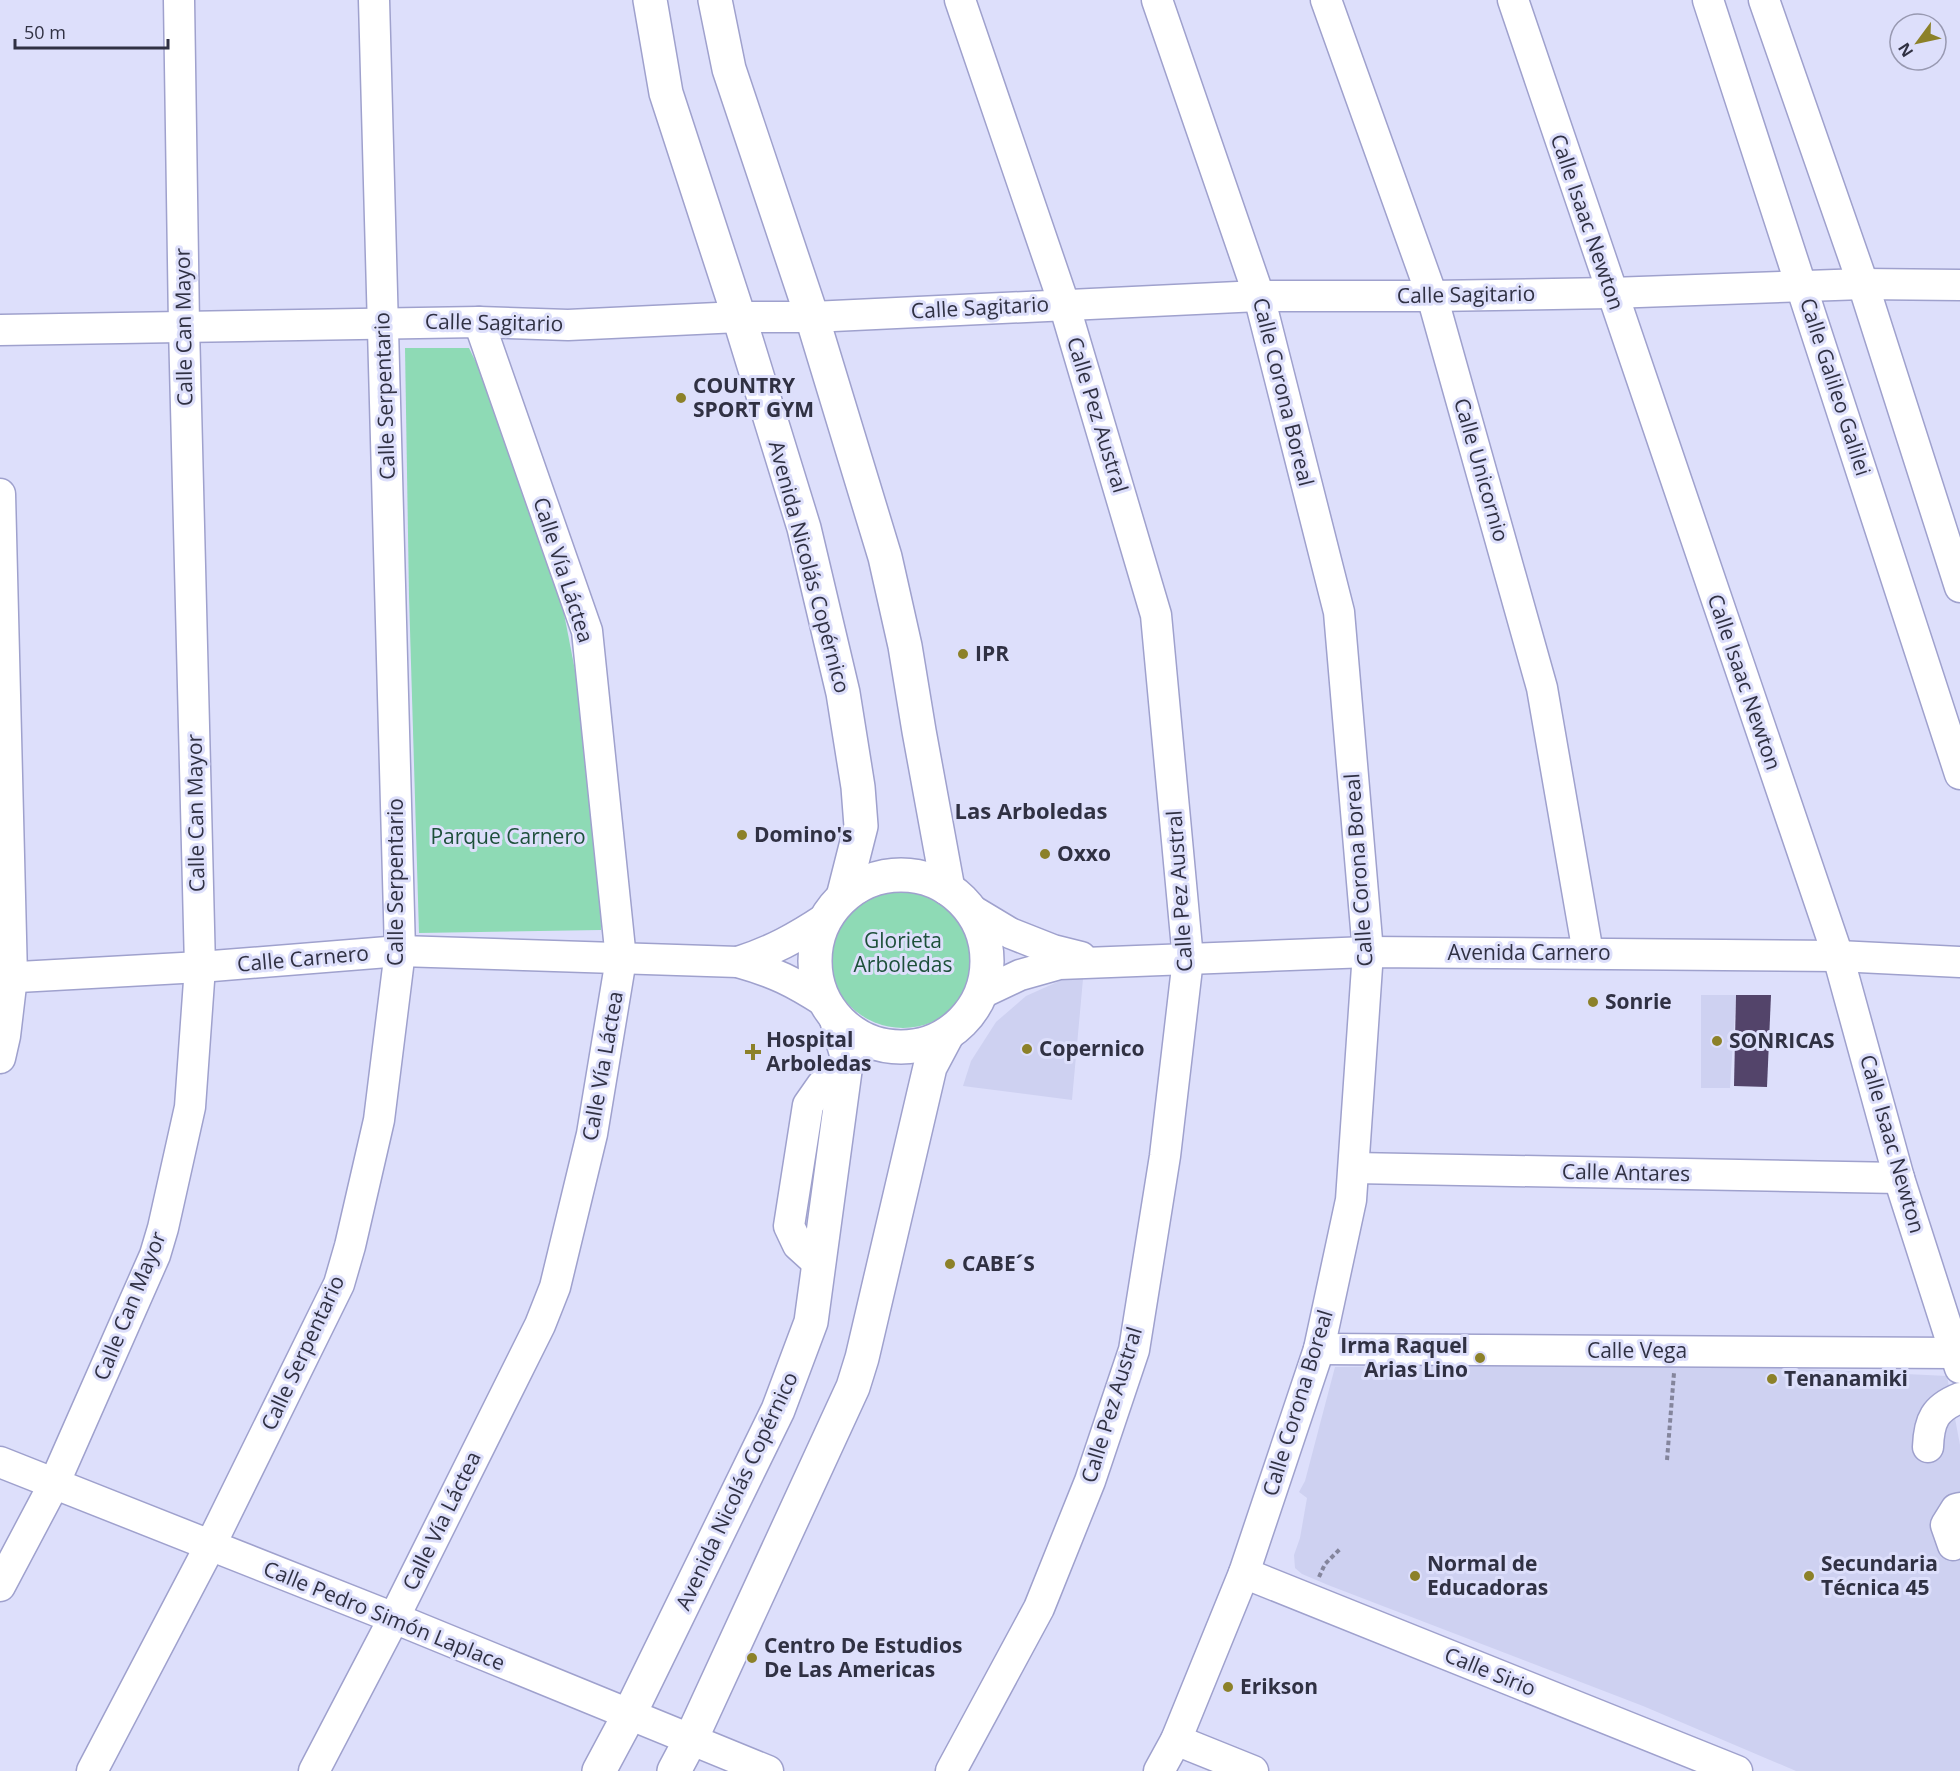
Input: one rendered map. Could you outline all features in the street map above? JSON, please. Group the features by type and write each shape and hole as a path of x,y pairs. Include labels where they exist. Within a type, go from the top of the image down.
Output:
{"main road":[{"name":"Avenida Nicolás Copérnico","path":"650,0 666,93 740,317 804,528 843,693 858,787 861,826 834,908"},
{"path":"715,0 729,69 812,317 885,557 905,646 919,731 959,899 984,935 988,964 982,993 968,1017 947,1035 919,1046 889,1047 860,1037 831,1010 819,986 815,969 819,934 834,908 867,882 894,875 922,877 959,899"},
{"name":"Avenida Nicolás Copérnico","path":"599,1771 629,1715 778,1410 811,1322 847,1056 831,1010"},
{"path":"674,1771 691,1739 853,1387 862,1358 930,1067 947,1035"}],"street":[{"name":"Calle Can Mayor","path":"0,1586 54,1484 155,1255 190,1107 200,967 184,326 179,0"},
{"name":"Calle Serpentario","path":"92,1771 210,1546 339,1284 379,1120 400,951 374,0"},
{"name":"Calle Pez Austral","path":"951,1771 1039,1608 1090,1481 1134,1350 1166,1156 1188,959 1156,615 1064,304 960,0"},
{"name":"Calle Corona Boreal","path":"1156,0 1259,296 1338,612 1368,952 1351,1200 1319,1349 1244,1573 1176,1740 1159,1771"},
{"name":"Calle Unicornio","path":"1326,0 1432,296 1542,688 1588,953"},
{"name":"Calle Isaac Newton","path":"1513,0 1838,956 1899,1178 1958,1360"},
{"name":"Calle Galileo Galilei","path":"1708,0 1960,774"},
{"path":"1764,0 1863,284 1960,587"},
{"name":"Calle Sagitario","path":"0,330 479,322 568,325 740,317 812,317 1259,296 1432,296 1611,293 1863,284 1960,285"},
{"name":"Calle Vía Láctea","path":"314,1771 394,1618 540,1325 555,1287 592,1134 621,959 587,631 479,322"},
{"path":"0,494 5,1036 0,1058"},
{"name":"Avenida Carnero","path":"959,899 1010,933 1053,950 1099,962"},
{"name":"Calle Carnero","path":"738,962 769,952 798,937 834,908"},
{"name":"Calle Carnero","path":"4,977 200,967 400,951 738,962 769,971 798,985 831,1010"},
{"name":"Avenida Carnero","path":"982,993 1020,975 1059,964 1368,952 1838,956 1960,962"},
{"name":"Calle Antares","path":"1353,1168 1899,1178"},
{"name":"Calle Vega","path":"1319,1349 1676,1352 1958,1360"},
{"path":"1928,1447 1928,1435 1936,1413 1943,1405 1960,1398"},
{"name":"Calle Pedro Simón Laplace","path":"0,1462 394,1618 768,1771"},
{"path":"1953,1545 1946,1526 1956,1509 1960,1508"},
{"name":"Calle Sirio","path":"1244,1573 1737,1771"},
{"path":"1176,1740 1253,1771"}],"path":[{"path":"1667,1460 1676,1352"},
{"path":"1315,1601 1317,1580 1325,1564 1341,1548"}],"shaded area":[{"name":"Copernico","path":"1064,979 1083,979 1072,1100 963,1086 971,1061 996,1022 1026,996"},
{"name":"SONRICAS","path":"1701,995 1736,995 1730,1088 1701,1088"},
{"path":"1681,1363 1947,1376 1960,1445 1960,1771 1796,1771 1643,1706 1328,1585 1302,1574 1295,1568 1294,1555 1300,1538 1307,1498 1299,1492 1305,1481 1335,1367"}],"green space":[{"name":"Parque Carnero","path":"405,348 469,348 507,425 561,598 584,717 599,813 601,930 419,933 409,596"},
{"name":"Glorieta Arboledas","path":"903,878 932,883 945,890 956,900 966,911 973,924 978,953 973,982 966,995 956,1006 945,1016 932,1023 903,1028 874,1023 861,1016 850,1006 840,995 833,982 828,953 833,924 840,911 850,900 861,890 874,883"}],"building":[{"path":"1736,995 1771,995 1767,1087 1734,1086"}],"place":[{"name":"COUNTRY SPORT GYM","path":"681,398"},
{"name":"IPR","path":"963,654"},
{"name":"Domino's","path":"742,835"},
{"name":"Oxxo","path":"1045,854"},
{"name":"Sonrie","path":"1593,1002"},
{"name":"SONRICAS","path":"1717,1041"},
{"name":"Copernico","path":"1027,1049"},
{"name":"Hospital Arboledas","path":"753,1052"},
{"name":"CABE´S","path":"950,1264"},
{"name":"Irma Raquel Arias Lino","path":"1480,1358"},
{"name":"Tenanamiki","path":"1772,1379"},
{"name":"Normal de Educadoras","path":"1415,1576"},
{"name":"Secundaria Técnica 45","path":"1809,1576"},
{"name":"Centro De Estudios De Las Americas","path":"752,1658"},
{"name":"Erikson","path":"1228,1687"}],"district":[{"name":"Las Arboledas","path":"1031,811"}]}
